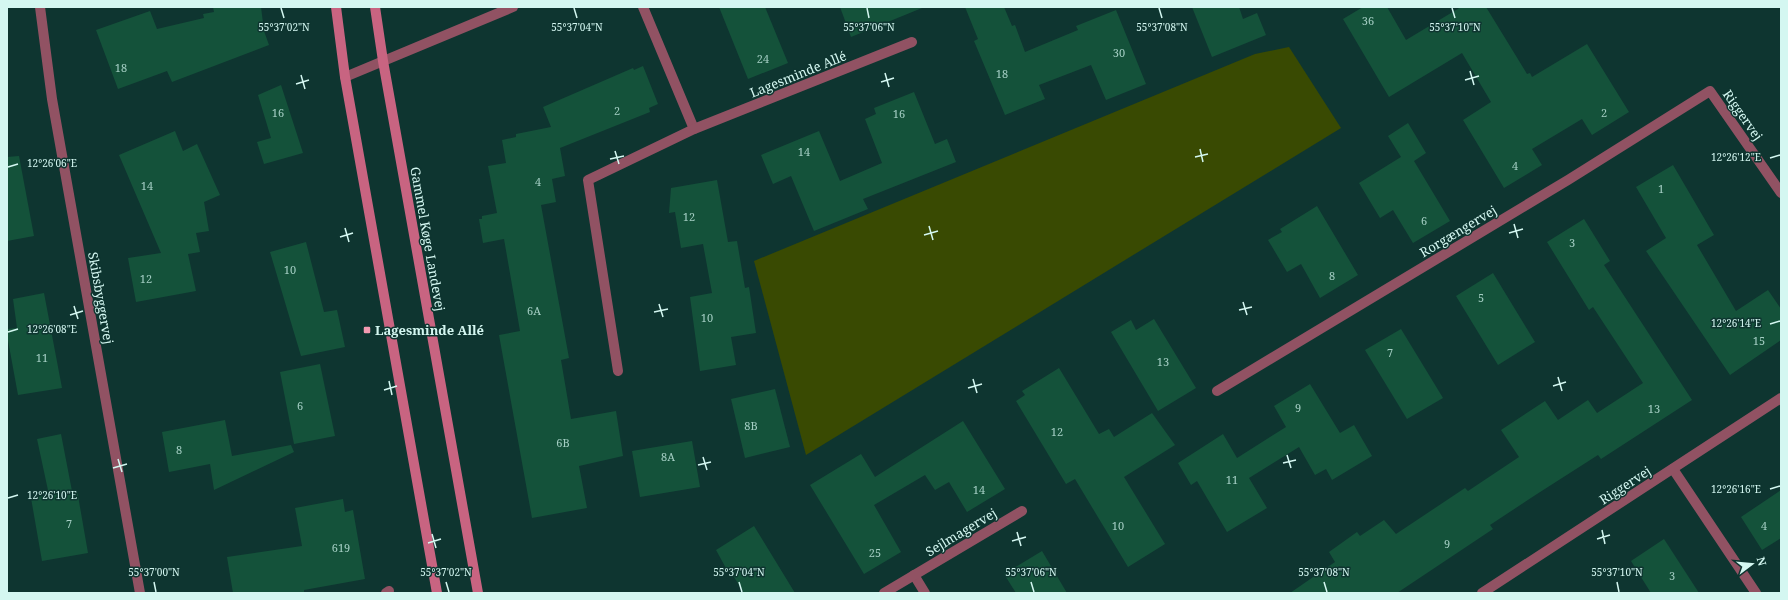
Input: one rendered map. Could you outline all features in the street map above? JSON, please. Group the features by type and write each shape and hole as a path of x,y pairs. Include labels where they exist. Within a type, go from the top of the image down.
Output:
{"main road":[{"path":"336,7 345,77 437,593"},
{"name":"Gammel Køge Landevej","path":"375,7 383,61 478,593"}],"street":[{"name":"Skibsbyggervej","path":"40,7 52,99 140,593"},
{"path":"345,77 513,7"},
{"path":"643,7 694,129"},
{"name":"Lagesminde Allé","path":"618,371 588,180 694,129 912,42"},
{"name":"Riggervej","path":"1710,91 1781,193"},
{"name":"Rorgængervej","path":"1217,391 1568,180 1710,91"},
{"name":"Riggervej","path":"1482,593 1781,398"},
{"path":"1673,469 1756,593"},
{"name":"Sejlmagervej","path":"884,593 1022,511"},
{"path":"914,575 925,593"}],"green space":[{"path":"1289,47 1341,128 806,455 754,261 1255,54"}],"building":[{"path":"213,7 261,7 264,31 269,45 172,82 167,71 118,89 96,30 150,11 157,29 204,18 203,14 214,12"},
{"path":"719,7 765,7 788,63 748,79"},
{"path":"840,7 921,7 922,8 851,37"},
{"path":"965,7 1004,7 1012,26 1015,25 1025,52 1078,30 1076,26 1116,10 1146,84 1106,100 1091,65 1039,85 1045,99 1005,115 974,41 978,39"},
{"path":"1192,7 1239,7 1243,19 1257,13 1266,35 1212,57"},
{"path":"1363,7 1387,7 1406,40 1461,7 1486,7 1527,74 1530,73 1532,77 1587,44 1629,112 1592,135 1582,119 1532,149 1542,165 1504,188 1463,120 1491,102 1462,53 1389,97 1343,19"},
{"path":"643,66 658,104 649,108 650,112 560,148 565,176 552,179 556,202 541,205 569,358 561,360 571,419 616,411 623,456 579,466 587,508 532,518 499,335 520,331 504,239 483,243 479,219 482,219 482,216 497,213 488,166 506,163 502,140 516,137 516,134 551,127 543,107 633,68 634,70"},
{"path":"281,85 303,153 264,164 257,142 271,138 258,95"},
{"path":"914,92 935,144 947,139 956,162 863,199 868,209 814,231 791,176 773,184 761,155 819,131 840,181 882,163 865,119 876,114 874,108"},
{"path":"1408,123 1426,153 1414,161 1450,221 1413,243 1393,210 1380,218 1359,183 1401,157 1388,136"},
{"path":"175,131 183,151 197,144 220,195 204,202 209,231 196,233 200,252 188,254 196,291 136,302 128,258 161,253 119,155"},
{"path":"19,156 34,236 7,241 7,157"},
{"path":"1673,165 1714,235 1697,245 1736,311 1768,290 1781,309 1781,340 1730,375 1646,251 1666,238 1636,187"},
{"path":"717,180 728,242 737,241 745,288 749,287 756,333 731,337 736,365 700,371 690,297 712,293 703,244 681,248 675,212 669,213 671,188"},
{"path":"1317,206 1358,275 1320,298 1301,264 1287,272 1268,240 1282,232 1280,229"},
{"path":"1584,219 1610,261 1604,265 1692,400 1601,459 1598,455 1537,494 1490,525 1493,529 1397,593 1290,593 1335,562 1329,552 1357,532 1360,536 1384,520 1396,534 1465,488 1468,491 1519,457 1501,430 1545,401 1558,420 1588,400 1597,413 1643,383 1593,307 1589,310 1547,242"},
{"path":"306,242 324,312 337,310 345,347 301,356 270,252"},
{"path":"1493,273 1535,342 1498,365 1456,296"},
{"path":"44,293 62,388 18,395 7,335 7,329 17,328 13,299"},
{"path":"1154,319 1196,388 1158,411 1111,332 1131,320 1136,330"},
{"path":"1401,329 1443,398 1407,419 1365,350"},
{"path":"320,364 335,436 294,444 280,372"},
{"path":"1059,368 1099,434 1109,429 1114,437 1152,413 1175,445 1124,477 1165,544 1128,567 1075,479 1066,484 1016,401 1025,395 1022,391"},
{"path":"1310,384 1340,433 1354,425 1372,456 1332,480 1326,469 1315,475 1299,447 1249,478 1267,508 1227,532 1197,481 1191,485 1178,463 1223,434 1237,458 1286,427 1274,406"},
{"path":"775,389 790,447 745,458 731,399"},
{"path":"225,420 232,456 291,445 294,452 214,490 210,464 169,472 162,432"},
{"path":"963,421 1005,489 967,512 949,482 935,490 925,475 874,505 901,552 864,574 810,485 861,454 875,477"},
{"path":"61,434 72,491 77,490 88,553 42,561 31,498 49,495 37,439"},
{"path":"692,441 700,487 640,497 632,451"},
{"path":"1781,490 1781,538 1762,550 1741,517"},
{"path":"343,499 345,512 353,510 365,579 304,590 304,593 233,593 227,557 302,546 295,508"},
{"path":"754,526 795,593 744,593 729,569 727,570 716,550"},
{"path":"1664,539 1699,593 1651,593 1631,561"},
{"path":"1042,551 1067,593 1016,593 1004,574"}],"place":[{"name":"Lagesminde Allé","path":"367,330"}]}
